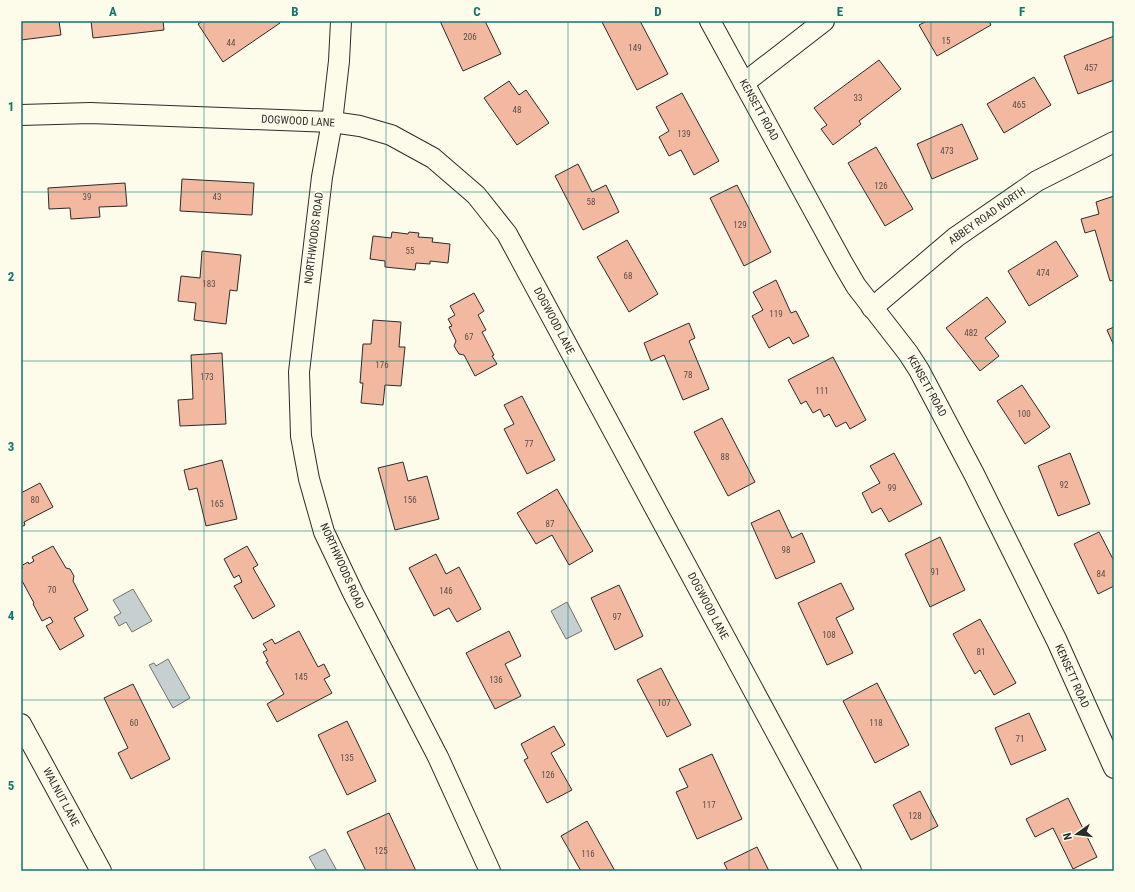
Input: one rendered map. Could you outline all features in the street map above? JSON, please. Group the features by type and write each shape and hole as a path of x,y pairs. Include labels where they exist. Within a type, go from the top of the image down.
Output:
{"street":[{"name":"NORTHWOODS ROAD","path":"341,21 339,61 332,122 322,178 299,372 301,436 309,479 324,532 353,593 438,757 490,871"},
{"name":"KENSETT ROAD","path":"710,21 842,262 872,308 896,336 919,370 974,474 1057,641 1114,768"},
{"path":"744,83 824,21"},
{"name":"DOGWOOD LANE","path":"21,116 90,113 332,122 360,126 391,135 433,158 476,195 507,234 851,871"},
{"name":"ABBEY ROAD NORTH","path":"872,308 956,237 1037,181 1114,142"},
{"name":"WALNUT LANE","path":"21,724 101,871"}],"shaded area":[{"path":"133,589 152,621 132,632 126,622 119,626 114,617 121,613 113,600"},
{"path":"567,602 582,631 566,639 551,611"},
{"path":"168,659 190,698 173,708 149,665 154,663 156,666"},
{"path":"325,849 337,871 317,871 309,857"}],"building":[{"path":"21,21 59,21 61,35 21,40"},
{"path":"91,21 163,21 164,30 93,38"},
{"path":"203,21 279,21 280,23 223,62 198,24"},
{"path":"440,21 485,21 501,54 463,71"},
{"path":"640,21 668,74 637,90 602,22"},
{"path":"927,21 989,21 991,25 937,56 919,25"},
{"path":"1114,36 1114,80 1078,94 1064,56"},
{"path":"879,60 901,89 859,121 861,124 833,145 821,129 827,125 814,108"},
{"path":"1034,77 1051,105 1004,133 987,104"},
{"path":"509,81 519,95 526,90 549,123 517,145 484,98"},
{"path":"682,93 719,161 694,175 681,150 669,156 659,137 669,131 656,107"},
{"path":"962,124 978,159 932,179 917,144"},
{"path":"876,147 913,209 885,226 848,163"},
{"path":"578,164 592,192 606,185 619,212 583,230 555,176"},
{"path":"182,179 254,183 252,215 180,211"},
{"path":"125,183 127,206 99,207 100,217 71,219 70,208 49,209 48,188"},
{"path":"737,185 771,252 744,266 710,198"},
{"path":"1114,196 1114,280 1110,281 1095,230 1085,233 1081,219 1099,214 1096,202"},
{"path":"392,232 408,234 409,232 419,233 418,237 433,238 432,242 450,244 448,263 430,261 430,264 416,263 415,270 385,267 385,261 370,259 373,236 391,238"},
{"path":"627,240 658,294 629,312 597,257"},
{"path":"1056,241 1078,276 1029,306 1008,271"},
{"path":"202,251 241,255 237,291 230,290 226,324 194,320 196,303 178,301 181,276 200,278"},
{"path":"776,280 791,313 796,311 809,336 793,344 789,337 769,348 752,316 763,310 753,292"},
{"path":"474,293 484,311 478,315 486,330 482,332 497,364 475,376 464,355 459,354 454,346 456,341 449,327 452,326 448,319 455,315 450,306"},
{"path":"987,297 1006,322 985,338 999,356 980,371 946,328"},
{"path":"373,320 401,322 399,347 405,347 401,386 385,385 383,405 361,403 363,383 360,383 363,344 371,344"},
{"path":"689,323 695,338 689,341 709,389 683,400 664,355 651,361 644,343"},
{"path":"1114,327 1114,346 1107,330"},
{"path":"222,353 226,424 180,426 178,400 193,399 191,355"},
{"path":"833,357 866,420 850,429 846,422 836,427 829,414 824,417 820,409 813,413 806,401 801,404 788,380"},
{"path":"1022,385 1050,427 1025,444 997,401"},
{"path":"522,396 555,460 527,474 504,429 514,424 504,405"},
{"path":"722,418 755,482 728,496 694,432"},
{"path":"894,453 922,504 889,522 881,508 872,513 862,493 880,483 870,466"},
{"path":"1070,453 1090,504 1058,516 1038,466"},
{"path":"222,460 237,519 206,526 197,488 189,490 184,470"},
{"path":"403,462 408,481 427,476 439,519 395,530 378,468"},
{"path":"40,483 53,507 24,522 25,525 21,527 21,493"},
{"path":"557,489 593,551 569,565 552,535 536,544 517,513"},
{"path":"779,510 792,538 802,533 815,562 776,579 751,523"},
{"path":"1099,532 1114,561 1114,586 1098,594 1074,544"},
{"path":"940,537 965,590 930,607 905,554"},
{"path":"53,546 66,568 70,569 74,576 73,581 88,610 74,618 84,636 60,650 46,626 53,622 50,617 42,621 21,579 21,569 23,568 21,566 28,562 29,564 34,561 32,557"},
{"path":"247,546 258,565 253,568 275,606 253,619 234,586 242,582 239,575 234,578 224,559"},
{"path":"436,554 446,574 459,567 481,609 457,622 449,608 434,616 409,568"},
{"path":"841,583 854,609 836,618 853,653 827,665 798,603"},
{"path":"619,585 643,636 615,650 591,598"},
{"path":"980,619 1016,683 994,695 980,670 975,674 953,634"},
{"path":"299,631 318,667 324,664 330,676 324,679 332,693 277,722 267,704 284,694 266,662 268,661 263,652 267,650 263,644 272,639 275,644"},
{"path":"509,631 521,656 505,664 521,696 495,709 466,653"},
{"path":"661,668 691,725 667,737 637,680"},
{"path":"877,683 909,745 875,763 843,701"},
{"path":"133,684 170,759 131,779 118,753 128,748 104,698"},
{"path":"1029,713 1046,750 1011,765 995,728"},
{"path":"347,721 376,781 347,795 318,735"},
{"path":"554,726 565,745 551,753 572,790 547,803 524,760 528,758 521,744"},
{"path":"712,754 742,819 697,839 676,792 688,787 679,769"},
{"path":"920,791 938,826 911,840 893,805"},
{"path":"1068,798 1097,857 1073,869 1053,828 1035,837 1026,819"},
{"path":"389,813 416,871 366,871 347,832"},
{"path":"587,821 615,871 581,871 561,836"},
{"path":"757,847 769,871 728,871 724,863"}]}
